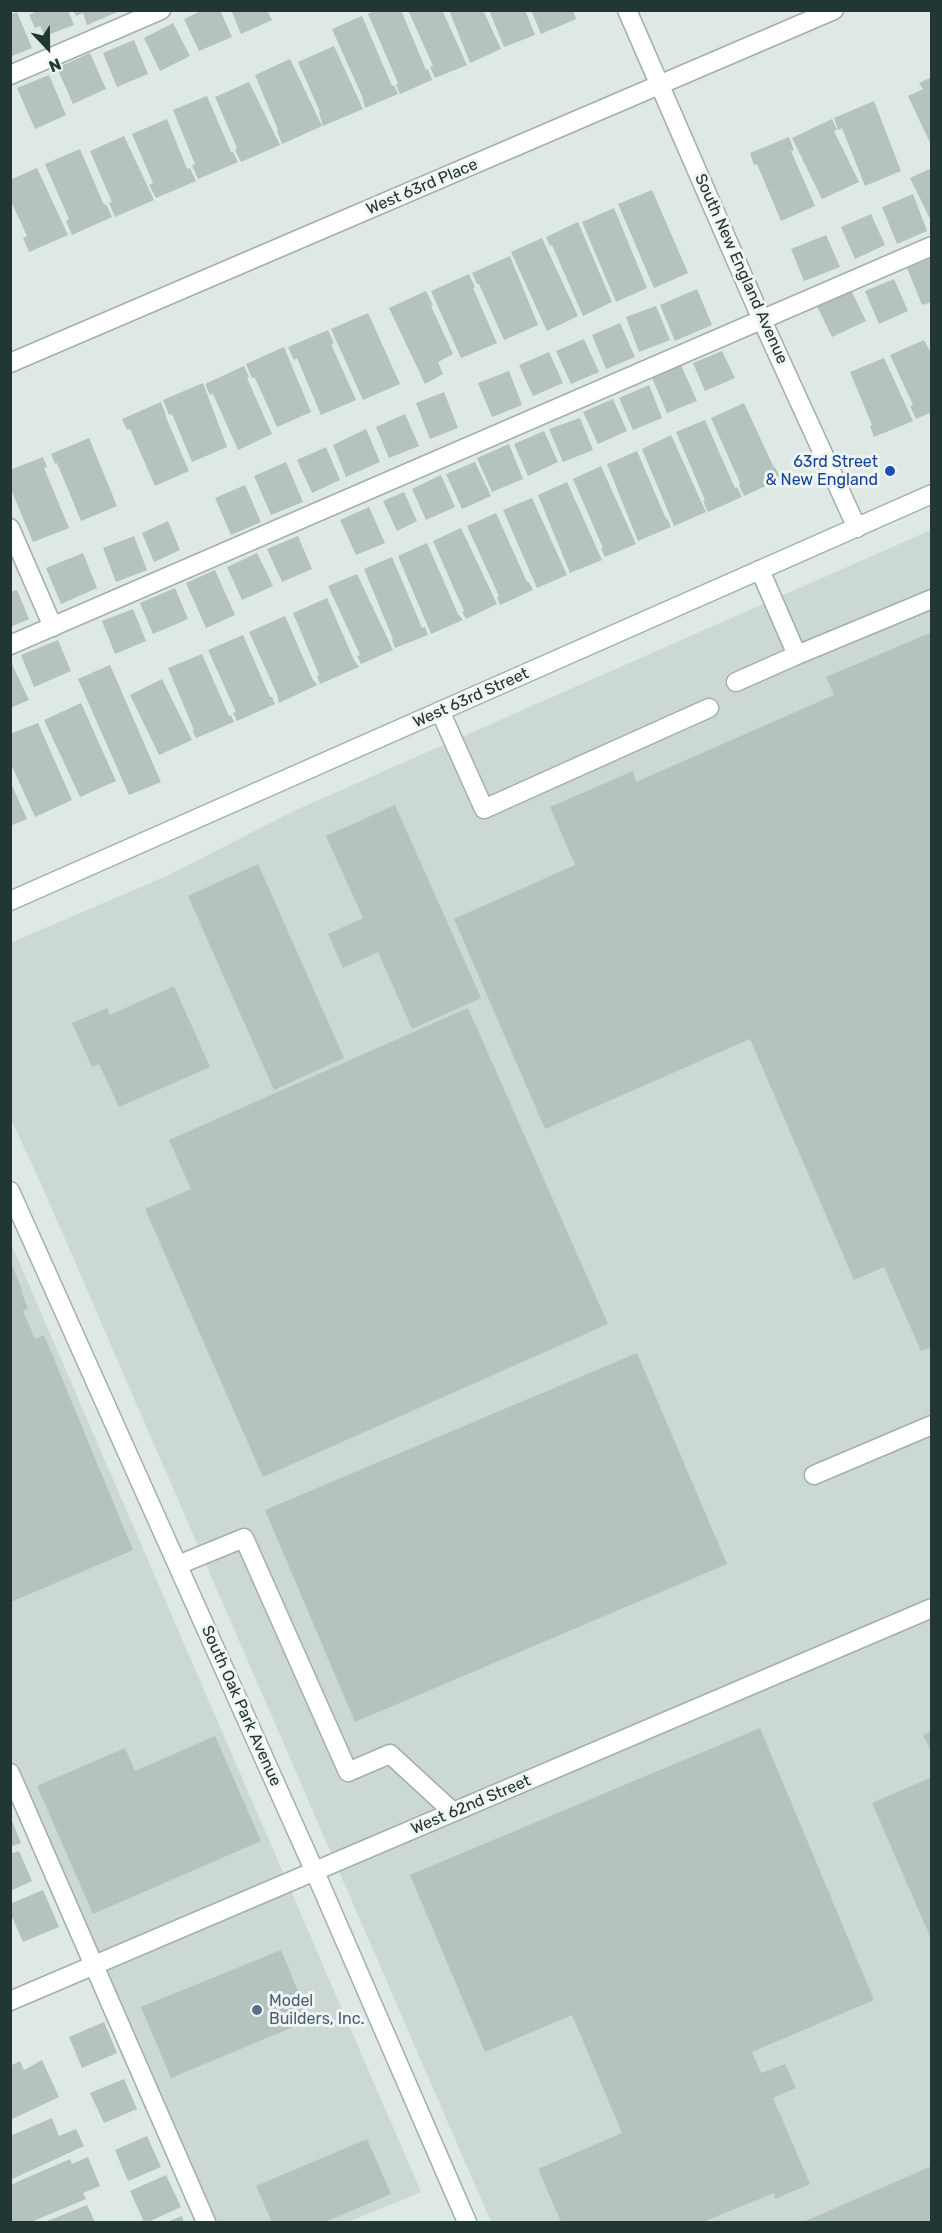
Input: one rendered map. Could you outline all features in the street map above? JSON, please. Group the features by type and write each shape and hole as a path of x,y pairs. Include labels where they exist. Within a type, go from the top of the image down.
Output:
{"street":[{"path":"10,75 161,10"},
{"name":"South New England Avenue","path":"627,10 762,320 856,528"},
{"name":"West 63rd Place","path":"10,363 834,10"},
{"path":"10,645 932,246"},
{"name":"West 63rd Street","path":"10,901 932,494"},
{"path":"10,528 52,627"},
{"path":"760,570 797,656"},
{"path":"736,682 932,599"},
{"path":"440,711 484,809 709,708"},
{"name":"South Oak Park Avenue","path":"10,1191 315,1872 467,2223"},
{"path":"814,1476 932,1425"},
{"path":"178,1565 244,1538 348,1772 390,1754 453,1812"},
{"name":"West 62nd Street","path":"10,2001 932,1608"},
{"path":"10,1773 206,2223"}],"shaded area":[{"path":"931,530 931,2222 491,2222 11,1119 10,943 169,875 296,810"},
{"path":"10,1241 421,2192 348,2222 213,2222 11,1759"}],"building":[{"path":"34,10 68,10 74,25 45,36 40,26 35,28 29,15 35,12"},
{"path":"73,10 120,11 87,25 83,13 76,16"},
{"path":"203,10 220,10 232,37 199,51 184,19"},
{"path":"231,10 267,10 272,20 241,34"},
{"path":"376,10 401,10 432,80 400,94 396,85 398,83 368,14"},
{"path":"408,10 442,10 467,65 435,78 430,67 433,66"},
{"path":"449,10 483,10 501,49 470,63"},
{"path":"489,10 525,10 535,35 504,47"},
{"path":"531,10 573,10 576,19 541,34"},
{"path":"17,12 32,48 10,57 10,15"},
{"path":"362,16 392,86 394,85 398,94 365,108 362,96 332,29"},
{"path":"173,23 190,56 160,71 144,38"},
{"path":"134,40 148,74 117,87 103,53"},
{"path":"334,46 363,109 323,126 320,112 298,62"},
{"path":"90,53 106,89 73,104 57,68"},
{"path":"290,59 322,126 282,144 255,75"},
{"path":"49,75 66,115 35,129 17,88"},
{"path":"932,77 932,147 908,96 923,89 919,83"},
{"path":"249,82 280,145 241,162 215,97"},
{"path":"207,96 231,152 238,162 198,179 192,165 195,164 173,110"},
{"path":"874,101 901,171 865,186 842,128 838,130 834,118"},
{"path":"167,119 187,169 190,168 196,181 156,198 149,185 153,183 132,134"},
{"path":"832,119 837,130 834,131 859,182 822,199 792,138"},
{"path":"124,136 154,200 115,217 109,203 112,202 90,151"},
{"path":"789,137 794,150 791,151 815,206 781,221 757,164 754,165 750,153"},
{"path":"80,149 104,205 106,204 112,217 72,235 66,221 69,219 45,164"},
{"path":"37,168 68,235 29,252 23,238 27,236 10,199 10,180"},
{"path":"932,168 932,223 910,178"},
{"path":"652,190 688,273 654,288 618,204"},
{"path":"913,194 927,231 897,244 882,207"},
{"path":"614,208 647,288 616,302 582,222"},
{"path":"871,214 885,245 855,259 841,227"},
{"path":"578,222 612,302 583,316 552,245 550,246 546,237"},
{"path":"826,235 840,267 804,281 791,249"},
{"path":"542,238 578,316 547,331 511,252"},
{"path":"510,256 538,325 504,340 472,273"},
{"path":"932,258 932,302 922,305 907,268"},
{"path":"469,274 497,343 461,358 431,291"},
{"path":"894,279 908,311 879,324 865,291"},
{"path":"697,289 712,325 675,341 660,305"},
{"path":"851,290 866,321 832,337 817,306"},
{"path":"426,291 453,354 438,362 443,374 425,384 389,308"},
{"path":"656,306 670,340 639,352 626,317"},
{"path":"368,313 400,384 363,400 331,329"},
{"path":"620,323 635,357 606,369 592,335"},
{"path":"328,330 334,343 331,344 356,400 321,415 297,358 294,360 288,347"},
{"path":"584,339 599,372 571,384 556,351"},
{"path":"924,340 932,355 932,412 916,419 910,406 913,405 890,355"},
{"path":"284,347 311,412 277,427 255,378 252,378 246,364"},
{"path":"722,351 735,378 705,391 693,363"},
{"path":"549,352 563,383 533,396 519,365"},
{"path":"884,358 913,421 874,437 870,426 872,425 850,372"},
{"path":"681,365 697,401 667,413 652,378"},
{"path":"244,366 272,434 238,450 213,394 210,395 205,384"},
{"path":"509,371 522,405 492,417 478,383"},
{"path":"203,383 227,447 192,462 172,414 169,415 163,400"},
{"path":"649,385 662,418 633,430 619,398"},
{"path":"444,392 458,428 430,439 416,403"},
{"path":"613,399 627,431 598,444 583,412"},
{"path":"161,402 189,471 155,486 130,429 127,430 122,419"},
{"path":"744,403 781,479 744,496 711,418"},
{"path":"405,414 419,446 389,458 376,427"},
{"path":"580,418 593,450 563,462 549,429"},
{"path":"705,420 735,488 737,487 742,497 708,512 676,432"},
{"path":"366,429 380,462 346,477 333,445"},
{"path":"544,431 558,462 528,476 514,444"},
{"path":"671,435 706,512 674,526 642,449"},
{"path":"89,438 117,506 81,521 51,454"},
{"path":"509,444 523,479 492,492 477,458"},
{"path":"326,447 340,480 312,493 297,460"},
{"path":"637,451 671,527 638,541 607,464"},
{"path":"43,457 47,467 44,468 69,528 33,542 10,487 10,470"},
{"path":"286,462 303,502 271,515 254,476"},
{"path":"475,462 491,496 462,509 446,474"},
{"path":"601,466 636,544 605,557 573,479"},
{"path":"441,475 455,507 426,520 412,489"},
{"path":"567,482 602,560 570,573 538,495"},
{"path":"245,485 261,522 231,535 215,498"},
{"path":"404,492 417,521 397,531 383,501"},
{"path":"532,498 567,575 537,588 503,510"},
{"path":"369,507 385,543 356,555 340,520"},
{"path":"496,513 527,582 533,590 500,605 497,597 499,596 467,526"},
{"path":"168,521 180,550 154,562 142,533"},
{"path":"461,528 497,604 466,619 433,541"},
{"path":"134,536 147,570 116,582 103,548"},
{"path":"298,536 312,569 282,582 267,549"},
{"path":"427,543 458,614 463,620 431,634 398,556"},
{"path":"83,553 97,588 61,604 46,568"},
{"path":"257,553 273,586 242,600 227,567"},
{"path":"392,557 422,628 425,627 428,635 395,648 364,569"},
{"path":"215,570 235,615 206,628 186,583"},
{"path":"357,574 393,650 361,664 357,656 360,655 328,586"},
{"path":"175,588 188,619 153,634 140,603"},
{"path":"17,590 29,619 10,627 10,592"},
{"path":"327,598 359,667 320,684 317,676 319,675 293,613"},
{"path":"133,609 146,641 115,654 102,621"},
{"path":"285,616 317,685 279,703 249,632"},
{"path":"932,632 932,1347 921,1351 884,1267 854,1280 750,1039 545,1129 454,919 575,865 550,807 633,771 636,782 834,695 826,677"},
{"path":"243,635 275,704 237,721 233,713 236,712 208,650"},
{"path":"58,640 71,671 34,687 21,655"},
{"path":"202,654 229,716 231,715 234,722 196,738 168,668"},
{"path":"10,660 29,700 10,708"},
{"path":"110,665 161,782 129,795 78,679"},
{"path":"162,679 192,740 159,755 130,695"},
{"path":"81,703 116,781 80,797 44,720"},
{"path":"38,723 72,800 35,817 10,762 10,734"},
{"path":"10,781 27,819 10,826"},
{"path":"395,805 481,998 412,1029 378,952 343,968 328,934 363,918 326,836"},
{"path":"258,864 344,1058 274,1090 188,896"},
{"path":"174,986 210,1067 119,1107 99,1064 92,1067 72,1023 107,1008 110,1015"},
{"path":"468,1008 608,1324 263,1477 145,1209 191,1189 169,1140"},
{"path":"11,1262 28,1309 23,1311 35,1339 44,1335 133,1550 11,1602"},
{"path":"637,1353 727,1564 355,1722 265,1510"},
{"path":"760,1728 874,2000 752,2052 761,2073 785,2064 796,2088 773,2098 810,2184 775,2199 774,2193 703,2222 561,2222 538,2169 622,2133 572,2015 485,2052 410,1875"},
{"path":"932,1731 932,1753 923,1735"},
{"path":"215,1736 261,1841 93,1914 37,1786 125,1748 135,1771"},
{"path":"932,1777 932,1941 872,1803"},
{"path":"10,1816 21,1843 10,1847"},
{"path":"19,1851 32,1881 10,1891 10,1854"},
{"path":"43,1890 59,1927 23,1942 10,1912 10,1904"},
{"path":"281,1950 310,2020 171,2078 141,2007"},
{"path":"104,2022 117,2053 82,2068 69,2037"},
{"path":"42,2060 59,2097 10,2120 10,2066 20,2061 24,2070"},
{"path":"124,2079 137,2109 104,2123 90,2093"},
{"path":"52,2118 59,2136 76,2129 84,2146 10,2180 10,2136"},
{"path":"147,2136 161,2167 128,2181 115,2150"},
{"path":"367,2139 391,2194 325,2222 272,2222 256,2186"},
{"path":"88,2157 100,2186 83,2193 86,2199 31,2222 12,2222 10,2185 70,2159 72,2164"},
{"path":"932,2166 932,2222 803,2222"},
{"path":"166,2175 181,2207 144,2222 130,2191"},
{"path":"87,2205 95,2222 45,2222"},
{"path":"182,2216 184,2222 167,2222"}],"place":[{"name":"63rd Street & New England","path":"890,471"},
{"name":"Model Builders, Inc.","path":"257,2010"}]}
